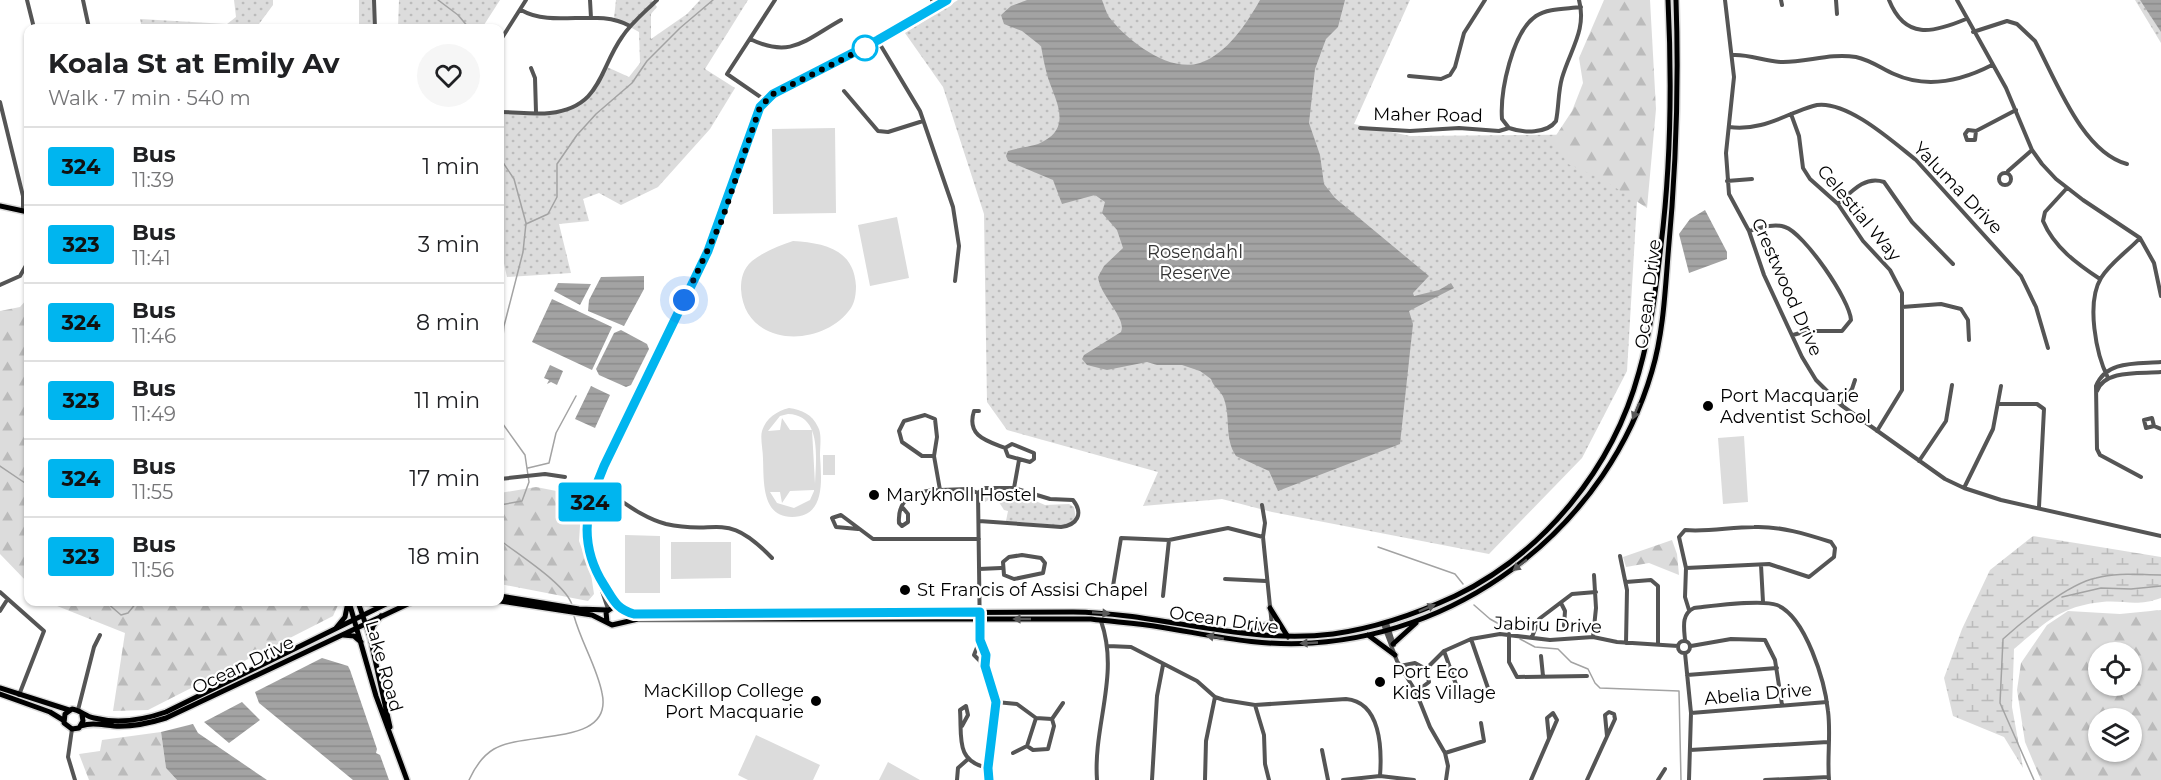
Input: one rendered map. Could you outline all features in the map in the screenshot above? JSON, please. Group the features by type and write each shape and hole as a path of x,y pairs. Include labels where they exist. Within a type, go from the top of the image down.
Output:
{"main road":[{"name":"Ocean Drive","path":"620,608 636,614 1099,612 1240,634 1288,637 1333,634 1385,623 1433,606 1488,578 1554,523 1576,499 1603,456 1623,416 1639,374 1652,318 1668,194 1671,86 1668,0"},
{"name":"Ocean Drive","path":"621,622 638,619 1101,621 1274,644 1313,644 1368,635 1420,620 1444,611 1485,589 1520,565 1551,538 1587,496 1628,432 1649,379 1661,332 1673,196 1677,84 1676,0"},
{"path":"0,206 24,211"},
{"path":"1639,374 1649,379"},
{"path":"504,597 560,608"},
{"path":"504,601 580,611 620,608 624,616 615,626 580,611"},
{"path":"348,606 337,632 363,643"},
{"name":"Lake Road","path":"350,606 363,643 376,696 407,780"},
{"name":"Lake Road","path":"359,606 370,637 392,738"},
{"name":"Ocean Drive","path":"364,619 381,606"},
{"name":"Ocean Drive","path":"81,726 91,724 138,725 166,718 356,622 401,606"},
{"path":"1270,608 1288,637"},
{"path":"607,609 605,616 608,623"},
{"path":"370,637 373,626 384,612"},
{"path":"1393,644 1420,620"},
{"path":"1240,634 1271,623"},
{"name":"Ocean Drive","path":"80,712 115,721 159,715 337,632"},
{"path":"1368,635 1395,655"},
{"path":"1273,637 1274,644"},
{"path":"0,688 80,712 81,726 72,729 50,712 0,694"},
{"path":"63,720 69,710"}],"street":[{"path":"27,0 33,24"},
{"path":"83,0 88,24"},
{"path":"374,0 375,24"},
{"path":"504,35 526,0"},
{"path":"590,0 591,18"},
{"path":"504,112 550,113 566,109 593,93 604,77 613,51 630,26 657,0"},
{"path":"765,100 727,74 775,0"},
{"path":"932,0 936,8"},
{"path":"772,558 752,538 735,528 662,523 639,512 600,487 598,481 722,220 758,111 765,100 878,40 947,0"},
{"path":"1409,76 1442,79 1450,75 1454,70 1464,33 1485,0"},
{"path":"1509,128 1504,122 1503,96 1508,69 1527,24 1546,11 1581,7 1579,0"},
{"name":"Crestwood Drive","path":"1725,0 1733,55 1733,98 1729,128 1727,181 1734,205 1749,231 1764,275 1810,371 1841,405 1919,461 1964,488 1987,497 2161,536"},
{"path":"1836,0 1837,14"},
{"path":"1889,0 1900,20 1918,30 1932,30 1966,19"},
{"path":"1957,0 2016,110 2032,150 2049,172 2067,188 2140,238 2154,264 2161,296"},
{"name":"Maher Road","path":"1360,128 1410,131 1459,128 1542,130 1554,123 1563,75 1580,32 1581,7"},
{"path":"521,10 540,18 614,18 630,26"},
{"path":"750,39 770,48 785,48 796,45 841,20"},
{"path":"1973,32 2007,21 2025,30 2035,41 2089,137 2109,156 2127,164"},
{"path":"878,40 916,104 956,217 958,270 955,281"},
{"path":"1733,55 1757,56 1781,62 1843,55 1859,58 1905,78 1923,82 1948,81 1992,65"},
{"path":"531,68 535,78 536,112"},
{"path":"844,91 878,131 888,132 923,121"},
{"path":"0,102 24,204"},
{"name":"Yaluma Drive","path":"1729,128 1758,127 1817,105 1838,107 1916,160 2021,276 2036,307 2048,348"},
{"path":"1976,131 2016,110"},
{"name":"Celestial Way","path":"1791,114 1798,136 1803,168 1810,179 1838,204 1863,241 1897,280 1902,293 1902,390 1877,431"},
{"name":"Maher Road","path":"1496,130 1504,122"},
{"path":"2008,171 2032,150"},
{"path":"1727,181 1752,179"},
{"path":"1838,204 1862,183 1878,180 1884,182 1912,222 1953,264"},
{"path":"2067,188 2046,212 2043,222 2051,237 2062,249 2100,279"},
{"path":"1749,231 1778,226 1791,230 1819,262 1849,308 1851,320 1842,331 1807,331 1793,335"},
{"path":"2108,378 2095,341 2096,291 2100,279 2140,238"},
{"path":"0,285 20,276 24,269"},
{"path":"1902,307 1941,304 1961,309 1968,320 1969,340"},
{"path":"2141,477 2100,455 2097,449 2096,386 2105,371 2126,365 2161,362"},
{"path":"2096,395 2098,387 2108,378 2161,372"},
{"path":"1841,405 1855,380"},
{"path":"1919,461 1946,421 1952,385"},
{"path":"1964,488 1987,444 1999,404 2001,386"},
{"path":"1999,404 2037,404 2044,409 2039,507"},
{"path":"979,411 973,413 976,434 980,439 1005,448 1012,444 1034,453 1033,461 1008,456 1005,448"},
{"path":"934,456 921,456 902,442 898,431 904,421 925,415 935,420 938,437 934,456 940,490"},
{"path":"2154,426 2161,429"},
{"path":"1014,488 1019,460"},
{"path":"504,478 526,475 565,477"},
{"path":"595,489 591,483 598,481"},
{"path":"600,487 595,489 586,516 586,530 590,554 600,580 607,609"},
{"path":"978,493 984,488 1014,488 1047,499 1073,500 1079,509 1078,517 1072,524 1061,526 979,521"},
{"path":"901,510 910,497 918,491 968,489 978,493"},
{"path":"978,493 980,640 974,655 982,660 996,702 988,768 989,780"},
{"path":"1262,505 1265,523 1263,537 1266,581 1273,637"},
{"path":"858,529 836,527 832,518 841,515 875,539 979,539"},
{"path":"1112,592 1121,538 1169,540 1228,528 1263,537"},
{"path":"1686,568 1761,565 1782,567 1809,577 1834,557 1835,549 1831,542 1776,528 1685,531 1679,537 1686,568 1685,597 1689,610 1684,621 1685,640 1691,646"},
{"path":"1163,596 1169,540"},
{"path":"1022,555 1041,558 1045,567 1043,573 1036,576 1014,579 1007,577 1001,568 1005,559 1022,555"},
{"path":"1620,556 1626,582 1626,643"},
{"path":"1761,565 1763,603"},
{"path":"980,569 1001,568"},
{"path":"1593,637 1596,592 1594,575"},
{"path":"1226,579 1266,581"},
{"path":"600,580 620,608"},
{"path":"1626,582 1651,580 1658,586 1658,643"},
{"path":"0,592 44,631 19,695"},
{"path":"1532,638 1539,619 1575,592 1596,592"},
{"path":"0,611 7,600"},
{"path":"1561,603 1565,611 1564,626"},
{"path":"1689,610 1763,603 1779,606 1799,627 1823,682 1827,702 1829,778 1765,780"},
{"path":"1097,780 1097,757 1109,680 1108,646 1101,621"},
{"path":"1385,623 1395,655 1416,692 1423,711 1445,753 1446,779"},
{"path":"1387,630 1400,664"},
{"path":"1509,634 1509,662 1515,676 1587,676"},
{"name":"Jabiru Drive","path":"1416,692 1429,682 1426,669 1444,651 1471,639 1509,634 1550,640 1593,637 1626,643 1658,643 1678,646"},
{"path":"80,712 94,647 100,635"},
{"path":"1689,780 1691,713 1685,653 1691,646 1731,639 1761,638 1768,643 1777,668 1782,705"},
{"path":"1471,639 1489,691"},
{"path":"980,640 986,655 982,660"},
{"path":"1685,640 1678,646 1680,651 1685,653"},
{"path":"1108,646 1131,647 1197,681 1215,697 1255,705 1346,699 1361,703 1367,707 1375,723 1380,755 1380,776"},
{"path":"977,649 983,649"},
{"path":"1444,651 1458,690"},
{"path":"1540,656 1543,676"},
{"path":"1400,664 1415,663 1426,669"},
{"path":"1152,780 1156,696 1163,665"},
{"path":"1687,675 1777,668"},
{"path":"1204,780 1206,741 1215,697"},
{"path":"996,702 1017,704 1036,718 1052,719"},
{"name":"Abelia Drive","path":"1691,713 1827,702"},
{"path":"1052,719 1063,703"},
{"path":"962,726 968,715 966,705 960,710 962,746 967,760 988,768"},
{"path":"1255,705 1264,735 1265,764 1269,780"},
{"path":"1587,780 1615,719 1614,714 1610,712 1605,715 1607,736"},
{"path":"1531,780 1557,720 1553,713 1547,718 1549,738"},
{"path":"1013,753 1027,746 1036,718"},
{"path":"1027,746 1033,750 1048,749 1054,726 1052,719"},
{"path":"1445,753 1484,741 1481,723"},
{"path":"72,729 68,757 75,780"},
{"path":"1690,750 1828,742"},
{"path":"1322,750 1328,780"},
{"path":"957,780 958,768 967,760"},
{"path":"1658,780 1665,769"},
{"path":"1344,780 1380,776 1414,780"}],"green space":[{"path":"234,0 273,0 273,5 259,24 227,24 236,17"},
{"path":"359,0 374,0 375,24 359,24"},
{"path":"399,0 500,0 485,24 398,24"},
{"path":"616,0 652,0 657,7 651,14 651,39 687,14 700,0 748,0 705,69 735,88 710,129 658,187 621,205 599,193 583,199 589,221 559,224 571,273 507,277 504,264 504,112 549,112 577,104 589,96 599,84 607,67 629,77 640,63 639,32 614,18"},
{"name":"Rosendahl Reserve","path":"958,0 1410,0 1354,124 1410,136 1641,134 1627,371 1582,458 1489,554 1272,512 1222,499 1143,506 1158,472 1007,430 987,402 984,214 943,87 905,33"},
{"path":"1604,0 1650,0 1656,109 1647,208 1602,179 1568,164 1553,140 1572,111 1583,83 1579,58"},
{"path":"2135,0 2161,0 2161,43"},
{"path":"140,19 227,24 141,24"},
{"path":"835,128 836,213 773,214 772,129"},
{"path":"897,217 909,278 870,286 858,225"},
{"path":"793,241 826,246 835,250 850,264 856,286 851,308 838,321 822,331 805,336 787,336 770,332 756,323 745,308 741,289 743,274 752,261"},
{"path":"24,302 24,579 0,554 0,311 20,307"},
{"path":"789,408 806,413 816,423 819,430 821,484 817,503 803,515 792,517 782,515 769,504 766,496 761,437 764,426 776,413","holes":["788,414 799,416 812,430 790,430 782,418 780,430 768,431 780,416","812,431 816,462 815,484","814,490 810,500 794,508 777,503 770,492 780,492 782,503 790,491"]},
{"path":"1744,436 1748,502 1723,504 1718,438"},
{"path":"823,455 835,455 835,475 823,475"},
{"path":"536,487 582,496 579,541 591,574 594,594 588,601 504,585 504,492"},
{"path":"985,492 1014,492 1045,505 1069,504 1074,507 1076,519 1066,526 1006,521 1008,511 1004,510 995,496 985,502"},
{"path":"625,535 660,536 660,593 625,593"},
{"path":"2033,536 2161,557 2161,598 2137,603 2102,602 2075,608 2053,618 2014,649 2012,707 2023,768 2004,737 1953,716 1944,678 1962,629 1990,570"},
{"path":"1672,540 1677,554 1679,575 1649,563 1626,567 1623,557"},
{"path":"671,542 731,542 731,578 671,579"},
{"path":"57,606 338,606 333,616 148,710 113,711 125,633"},
{"path":"2161,610 2161,780 2041,780 2025,742 2017,690 2021,663 2047,625 2068,611 2120,614"},
{"path":"161,732 166,768 177,780 89,780 79,754 100,751 102,740"},
{"path":"756,735 820,765 813,780 748,780 738,775"},
{"path":"888,762 920,780 879,780"}],"shaded area":[{"path":"1027,0 1102,0 1109,17 1137,44 1162,59 1188,65 1200,63 1219,53 1242,28 1260,0 1345,0 1338,27 1326,39 1315,69 1309,123 1320,155 1324,184 1335,198 1429,276 1413,293 1414,296 1439,290 1451,283 1454,288 1409,311 1413,324 1400,444 1278,491 1269,471 1236,456 1230,442 1223,396 1211,379 1200,371 1182,365 1157,365 1147,362 1107,370 1087,365 1082,359 1084,355 1121,332 1120,320 1103,292 1098,277 1104,266 1123,248 1117,230 1102,213 1105,202 1095,195 1062,204 1053,180 1008,161 1006,156 1008,151 1044,141 1057,128 1059,120 1057,103 1041,46 1022,31 1004,24 1001,15 1011,6"},
{"path":"2140,0 2161,0 2161,32"},
{"path":"1705,210 1727,252 1727,259 1689,273 1679,234 1690,219"},
{"path":"644,276 644,289 624,326 588,311 589,300 601,277"},
{"path":"558,283 591,284 580,305 554,291"},
{"path":"552,299 612,327 592,370 532,342"},
{"path":"621,330 647,344 649,349 631,385 626,387 599,375 596,369 614,333"},
{"path":"550,365 563,371 557,385 551,382 547,384 549,380 544,378"},
{"path":"591,386 610,395 595,428 575,419"},
{"path":"322,658 348,666 377,749 376,753 380,755 389,780 353,780 259,703 255,692"},
{"path":"242,702 260,720 229,743 204,722"},
{"path":"193,724 198,733 267,780 177,780 166,768 161,732"}],"waterway":[{"path":"438,0 466,24"},
{"path":"526,224 548,214 557,197 557,164 577,135 596,114 632,83 647,61 680,28 713,0"},
{"path":"504,164 514,179 526,223 523,252 504,326"},
{"path":"528,468 549,463 556,433 576,396"},
{"path":"504,426 525,455 529,482 522,501 504,504"},
{"path":"0,466 24,482"},
{"path":"504,543 561,588 572,605"},
{"path":"1378,547 1455,574 1463,584"},
{"path":"2034,780 2000,703 2003,639 2047,604 2085,582 2112,575 2161,575"},
{"path":"2062,597 2101,588 2131,589 2161,586"},
{"path":"1474,605 1490,619 1510,630"},
{"path":"111,606 121,615 128,613 134,606"},
{"path":"469,780 479,762 494,749 508,743 564,734 582,729 595,722 602,710 602,693 574,616"},
{"path":"1520,639 1535,647 1558,649 1571,662 1588,669 1600,688 1679,691 1681,780"}],"bus line":[{"name":"324","path":"947,0 795,85 773,94 760,107 722,220 604,466 598,481 600,487 595,489 586,516 586,530 590,554 608,594 618,607 634,614 980,612 980,640 986,655 985,670 993,688 997,710 988,768 989,780"}],"place":[{"name":"Port Macquarie Adventist School","path":"1708,406"},
{"name":"Maryknoll Hostel","path":"874,495"},
{"name":"St Francis of Assisi Chapel","path":"905,590"},
{"name":"Port Eco Kids Village","path":"1380,682"},
{"name":"MacKillop College Port Macquarie","path":"816,701"}],"route":[{"path":"684,300 722,220 754,121 765,100 865,48"}]}
